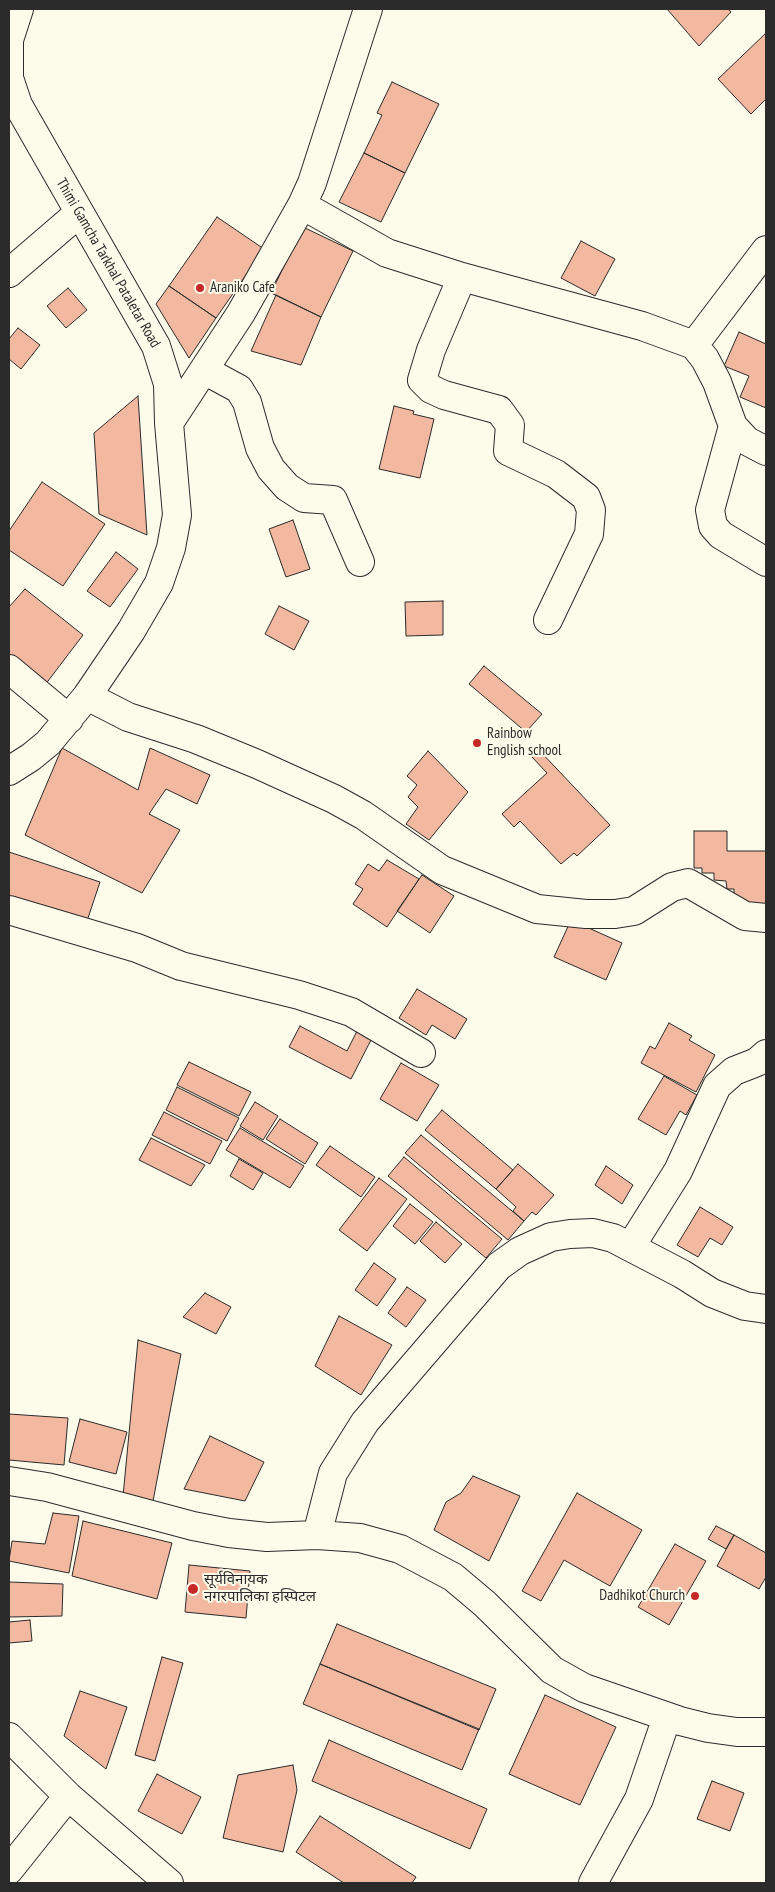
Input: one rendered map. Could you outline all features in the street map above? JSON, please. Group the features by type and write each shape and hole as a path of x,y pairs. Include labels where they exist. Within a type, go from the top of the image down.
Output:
{"street":[{"name":"Thimi Gamcha Tarkhal Pataletar Road","path":"9,771 48,743 69,719 87,696 136,623 159,583 171,548 177,515 169,424 168,384 156,346 79,213 13,107 9,78 9,40 19,9"},
{"path":"169,424 241,313 302,205 312,183 368,9"},
{"path":"302,205 387,253 462,277 642,326 694,345 705,359 717,382 733,426 746,441 766,451"},
{"path":"9,273 79,213"},
{"path":"694,345 766,250"},
{"path":"462,277 431,350 422,380 431,389 444,395 499,410 510,425 508,452 556,474 586,497 591,510 589,534 548,620"},
{"path":"204,370 239,389 247,402 260,448 270,468 287,488 304,498 333,500 360,562"},
{"path":"733,426 710,510 713,526 721,535 766,562"},
{"path":"9,669 69,719"},
{"path":"87,696 128,716 196,739 334,799 363,815 442,870 537,909 586,914 615,914 634,911 672,887 688,883 745,916 766,918"},
{"path":"9,910 137,948 181,966 299,995 350,1012 421,1053"},
{"path":"631,1246 678,1171 717,1086 734,1070 757,1062 766,1054"},
{"path":"317,1536 333,1473 365,1422 499,1266 520,1251 551,1237 592,1233 613,1238 631,1246 712,1293 745,1306 766,1309"},
{"path":"9,1481 47,1487 193,1526 229,1533 267,1537 317,1536 360,1538 400,1549 453,1577 485,1604 552,1670 584,1688 708,1728 737,1732 766,1732"},
{"path":"593,1883 639,1799 667,1716"},
{"path":"9,1737 68,1796 169,1883"},
{"path":"9,1870 68,1796"}],"building":[{"path":"667,9 728,9 731,12 699,46"},
{"path":"766,33 766,99 751,114 718,79"},
{"path":"392,82 439,104 405,173 364,153 382,115 377,113"},
{"path":"364,153 405,173 381,222 339,202"},
{"path":"217,217 264,249 216,318 169,286"},
{"path":"303,227 353,251 321,317 271,293"},
{"path":"581,241 615,259 595,296 561,278"},
{"path":"169,286 216,318 189,358 156,304"},
{"path":"68,288 87,310 66,328 47,306"},
{"path":"276,295 321,317 301,365 251,351"},
{"path":"18,328 40,345 21,369 9,359 9,339"},
{"path":"739,332 766,344 766,408 740,397 749,376 724,366"},
{"path":"138,396 147,535 99,514 94,433"},
{"path":"394,406 414,411 413,414 434,419 420,478 379,469"},
{"path":"42,482 105,524 63,586 9,550 9,531"},
{"path":"293,520 310,569 286,577 269,529"},
{"path":"116,552 138,569 110,607 87,591"},
{"path":"25,589 83,635 45,685 9,654 9,607"},
{"path":"443,601 443,635 406,636 405,602"},
{"path":"279,606 309,621 294,650 265,634"},
{"path":"484,666 542,714 526,732 469,684"},
{"path":"62,748 138,790 150,748 210,775 197,804 166,789 149,814 180,830 142,893 25,835"},
{"path":"538,749 610,825 577,856 574,853 561,864 520,821 514,827 502,814 547,773 531,756"},
{"path":"428,751 468,792 429,840 406,824 418,807 408,797 417,785 407,776"},
{"path":"694,831 727,831 727,851 766,851 766,908 734,907 734,889 727,889 726,881 714,880 714,873 702,873 702,868 694,868"},
{"path":"9,852 100,882 84,930 9,906"},
{"path":"387,860 419,879 387,927 353,904 363,889 355,884 368,864 379,871"},
{"path":"422,875 454,896 430,933 397,911"},
{"path":"571,920 622,943 606,980 554,957"},
{"path":"417,989 467,1019 455,1039 432,1025 426,1035 399,1018"},
{"path":"669,1023 692,1036 689,1040 715,1055 696,1092 641,1063 650,1046 655,1049"},
{"path":"300,1026 347,1051 357,1031 372,1038 351,1079 289,1047"},
{"path":"189,1062 251,1092 239,1116 177,1085"},
{"path":"401,1063 439,1085 417,1121 380,1099"},
{"path":"664,1076 697,1095 686,1115 680,1111 666,1135 638,1119"},
{"path":"177,1087 239,1118 227,1141 166,1110"},
{"path":"255,1102 278,1116 263,1140 240,1126"},
{"path":"442,1110 513,1170 496,1189 425,1130"},
{"path":"164,1112 222,1141 210,1164 152,1135"},
{"path":"280,1119 318,1143 305,1164 266,1139"},
{"path":"240,1128 304,1166 290,1188 226,1150"},
{"path":"421,1135 524,1221 508,1240 405,1153"},
{"path":"151,1138 205,1165 191,1186 139,1160"},
{"path":"330,1146 375,1177 361,1197 316,1165"},
{"path":"404,1157 502,1239 486,1258 388,1176"},
{"path":"239,1159 263,1173 253,1190 230,1176"},
{"path":"518,1164 554,1195 536,1215 532,1212 524,1221 513,1211 516,1207 496,1189"},
{"path":"606,1166 633,1185 622,1204 595,1185"},
{"path":"379,1178 407,1199 367,1251 339,1230"},
{"path":"410,1204 433,1222 415,1244 393,1226"},
{"path":"700,1207 733,1227 722,1245 710,1238 698,1257 677,1245"},
{"path":"436,1222 462,1244 445,1263 420,1241"},
{"path":"374,1263 396,1279 377,1306 355,1290"},
{"path":"407,1287 426,1300 406,1327 388,1313"},
{"path":"205,1293 231,1307 216,1334 183,1317"},
{"path":"339,1316 392,1345 361,1395 315,1366"},
{"path":"138,1340 181,1354 153,1501 123,1496"},
{"path":"9,1414 68,1418 64,1465 9,1460"},
{"path":"80,1419 127,1432 116,1474 69,1462"},
{"path":"210,1436 264,1462 245,1501 184,1489"},
{"path":"473,1476 520,1496 489,1561 434,1530 446,1502 461,1493"},
{"path":"577,1493 642,1530 610,1586 564,1560 541,1601 522,1591"},
{"path":"53,1513 79,1516 69,1573 9,1561 12,1541 45,1544"},
{"path":"83,1521 172,1543 157,1599 72,1576"},
{"path":"716,1526 734,1535 726,1549 708,1539"},
{"path":"734,1535 766,1553 766,1577 759,1589 717,1566"},
{"path":"675,1544 706,1561 669,1625 638,1607"},
{"path":"189,1565 250,1571 246,1618 185,1612"},
{"path":"9,1582 63,1584 62,1616 9,1617"},
{"path":"30,1620 32,1641 9,1643 9,1622"},
{"path":"337,1624 496,1689 479,1730 320,1664"},
{"path":"162,1657 183,1663 155,1761 135,1755"},
{"path":"320,1664 479,1729 462,1770 303,1704"},
{"path":"80,1691 127,1707 106,1769 64,1736"},
{"path":"545,1695 616,1727 580,1805 509,1774"},
{"path":"329,1740 487,1809 470,1849 312,1781"},
{"path":"293,1765 297,1790 283,1852 223,1838 238,1775"},
{"path":"157,1774 201,1797 182,1834 138,1811"},
{"path":"712,1781 744,1793 730,1831 697,1819"},
{"path":"320,1816 416,1877 412,1883 344,1883 296,1852"}],"place":[{"name":"Araniko Cafe","path":"200,288"},
{"name":"Rainbow English school","path":"477,743"},
{"name":"सूर्यविनायक नगरपालिका हस्पिटल","path":"193,1589"},
{"name":"Dadhikot Church","path":"695,1596"}]}
